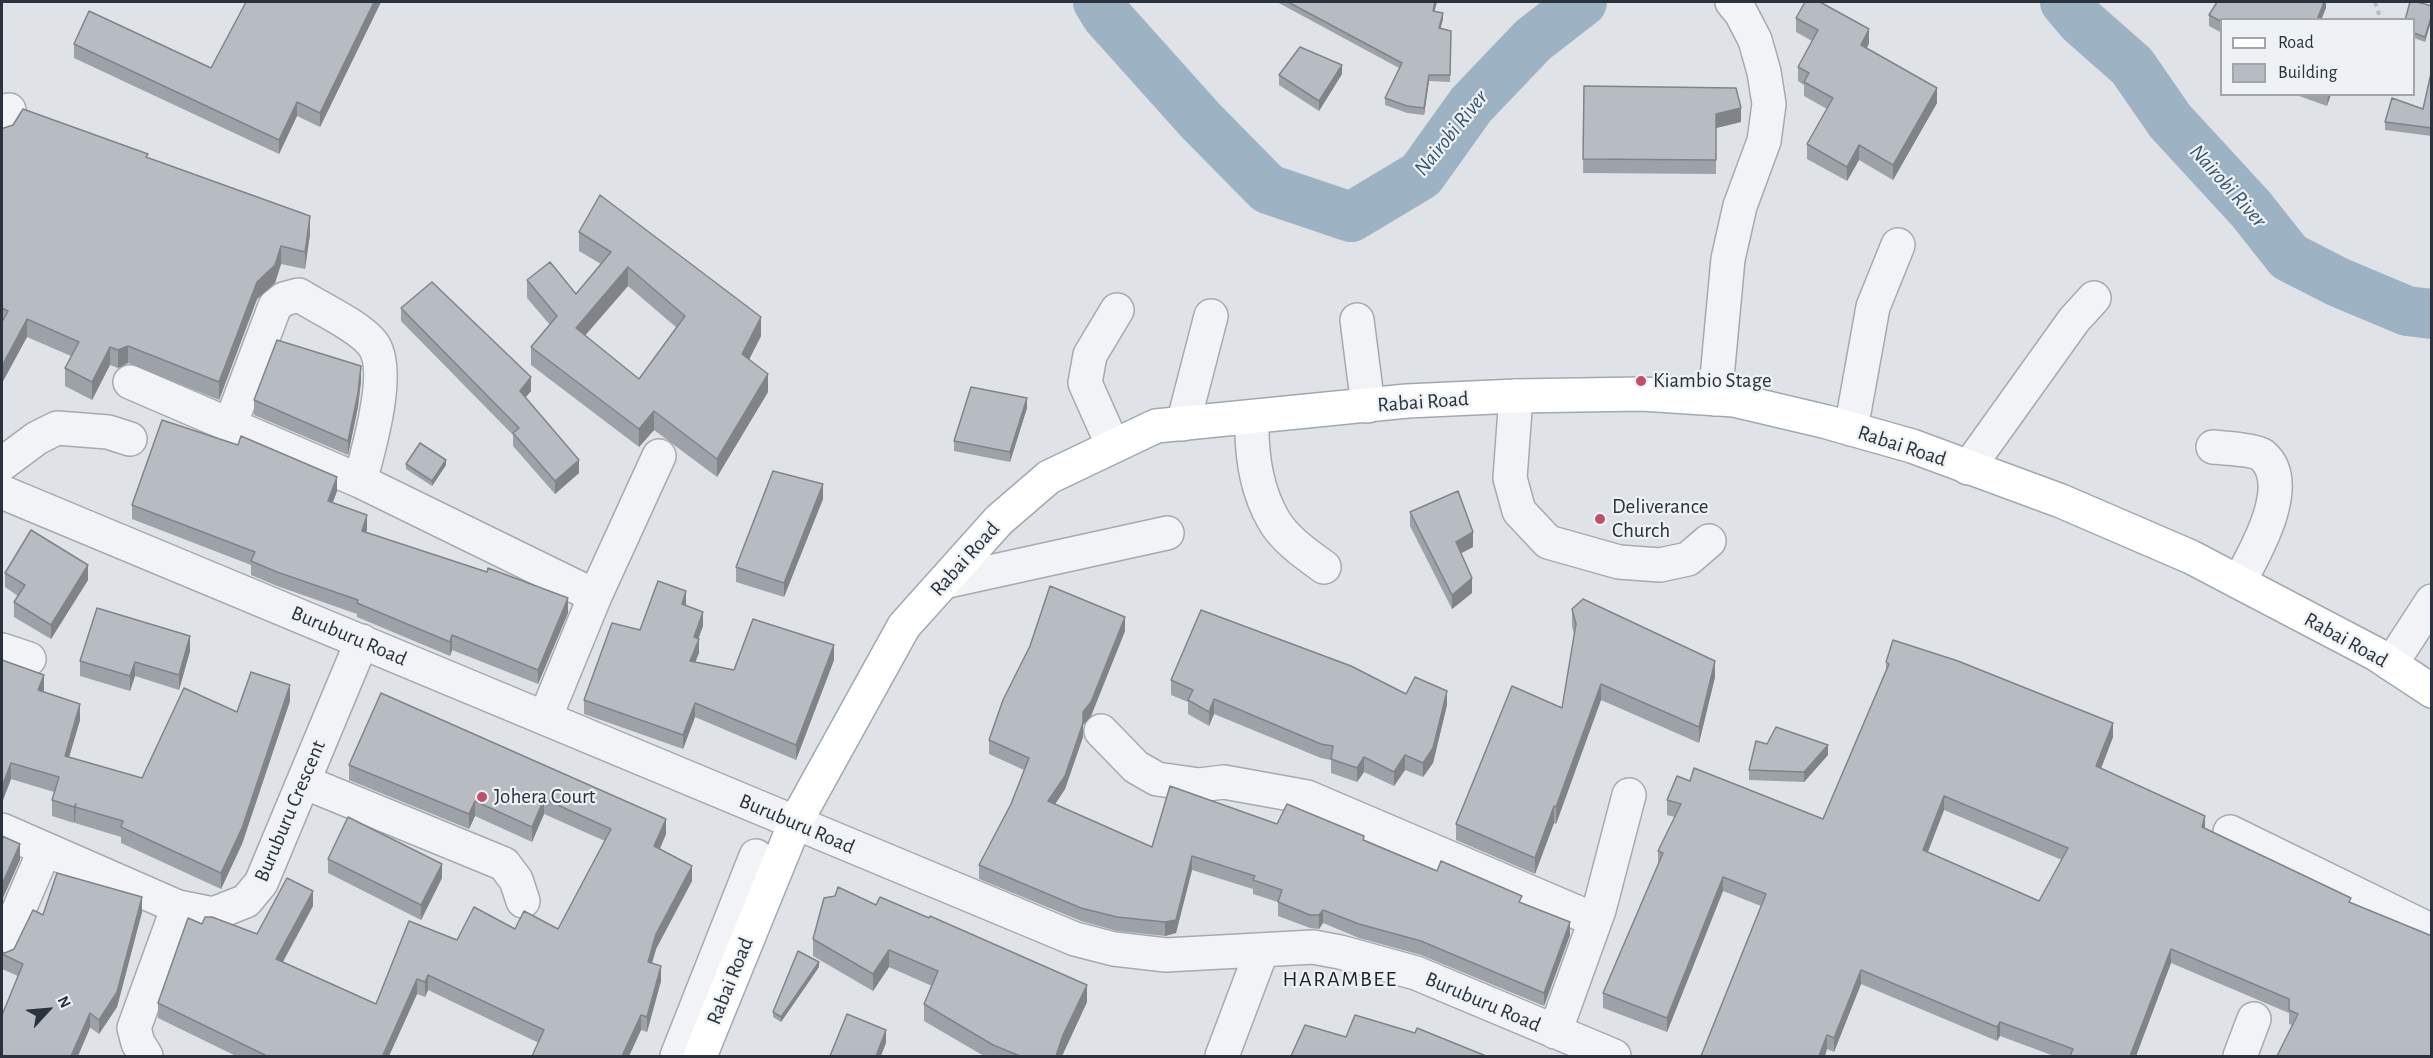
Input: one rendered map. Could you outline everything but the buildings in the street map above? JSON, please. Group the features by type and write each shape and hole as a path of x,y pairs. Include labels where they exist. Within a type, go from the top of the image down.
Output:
{"main road":[{"name":"Rabai Road","path":"700,1056 795,823 904,626 999,520 1049,477 1156,426 1368,406 1516,396 1642,394 1734,400 1912,446 2061,501 2191,557 2391,664 2432,691"}],"street":[{"path":"1715,399 1728,259 1740,206 1764,141 1769,104 1764,72 1755,39 1741,13 1732,2"},
{"path":"1851,429 1873,307 1898,245"},
{"path":"230,425 275,306 284,299 299,295 372,343 379,357 377,406 360,482"},
{"path":"1968,468 2074,320 2094,298"},
{"path":"1113,446 1085,383 1090,355 1117,310"},
{"path":"1183,424 1211,316"},
{"path":"1357,320 1368,406"},
{"path":"130,382 360,482 595,596"},
{"path":"1516,396 1510,478 1519,511 1548,542 1619,562 1660,565 1688,559 1709,541"},
{"path":"1252,418 1251,452 1273,519 1298,547 1324,567"},
{"path":"2,464 37,438 57,428 108,432 130,439"},
{"path":"2213,447 2261,454 2271,465 2276,482 2266,533 2239,582"},
{"path":"545,718 595,596 659,456"},
{"name":"Buruburu Road","path":"2,492 1075,939 1114,949 1166,955 1313,947 1416,973 1614,1056"},
{"path":"944,582 1167,533"},
{"path":"2391,664 2432,602"},
{"name":"Buruburu Crescent","path":"2,830 178,907 213,914 246,901 261,883 362,641"},
{"path":"1101,731 1136,767 1157,778 1199,785 1224,782 1307,797 1595,920"},
{"path":"304,782 504,864 516,880 523,901"},
{"path":"1555,1032 1595,920 1629,795"},
{"path":"2230,832 2432,931"},
{"path":"2,949 45,849"},
{"path":"677,1056 756,856"},
{"path":"146,1056 138,1043 134,1028 178,907"},
{"path":"1222,1056 1262,950"},
{"path":"2240,1056 2254,1019"}],"path":[{"path":"2375,2 2380,18"}],"waterway":[{"name":"Nairobi River","path":"1098,2 1106,15 1201,121 1268,189 1351,217 1421,175 1471,105 1533,40 1582,2"},
{"name":"Nairobi River","path":"2065,2 2081,21 2132,66 2170,121 2251,209 2289,257 2338,282 2407,311 2432,314"}],"place":[{"name":"Kiambio Stage","path":"1641,381"},
{"name":"Deliverance Church","path":"1600,519"},
{"name":"Johera Court","path":"482,797"}],"district":[{"name":"HARAMBEE","path":"1340,979"}]}
